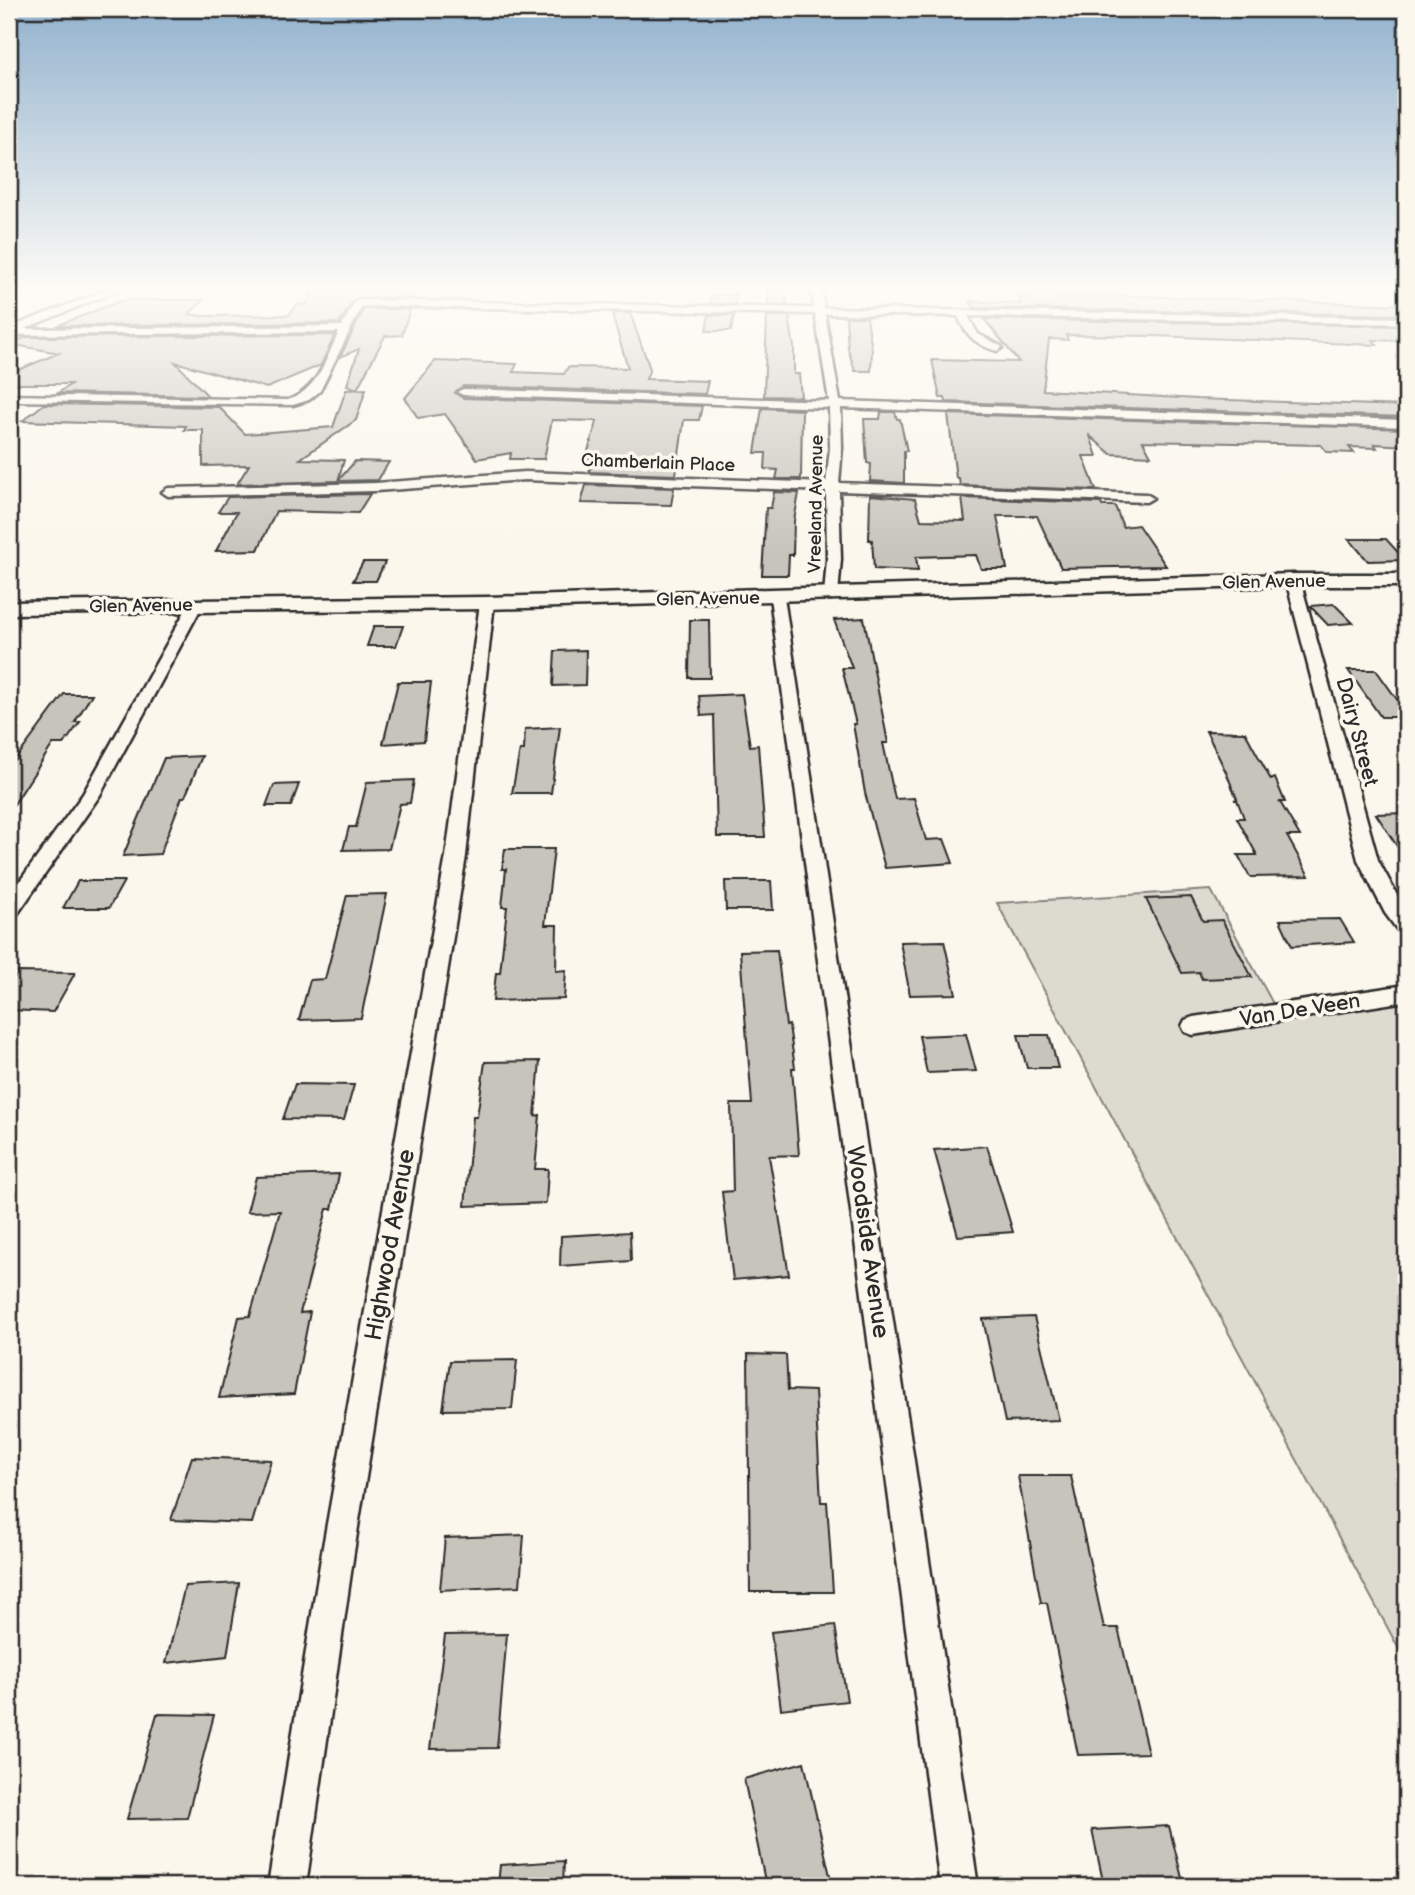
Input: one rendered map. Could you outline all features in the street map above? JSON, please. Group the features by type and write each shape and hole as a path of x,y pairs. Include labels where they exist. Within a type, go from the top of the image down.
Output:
{"street":[{"path":"9,398 289,404 316,390 322,378"},
{"name":"Vreeland Avenue","path":"831,378 835,406 836,448 832,487 834,559 831,595"},
{"path":"463,392 1406,424"},
{"name":"Chamberlain Place","path":"168,492 376,487 513,476 1146,498"},
{"name":"Glen Avenue","path":"9,608 487,603 777,597 1293,580 1406,580"},
{"name":"Dairy Street","path":"1293,580 1368,860 1392,908 1406,927"},
{"name":"Woodside Avenue","path":"777,597 959,1886"},
{"name":"Highwood Avenue","path":"287,1886 338,1552 456,856 487,603"},
{"path":"9,911 91,795 195,606"},
{"name":"Van De Veen","path":"1193,1026 1406,993"}],"shaded area":[{"path":"1211,890 1277,1011 1406,993 1406,1662 997,903"}],"building":[{"path":"9,378 191,378 208,396 58,393 71,384 9,384"},
{"path":"233,378 289,378 267,388"},
{"path":"349,378 363,378 357,389 347,385"},
{"path":"421,378 708,381 705,394 463,386 455,393 463,398 702,406 699,420 684,420 676,475 589,472 593,458 586,458 597,421 552,420 544,459 510,459 511,453 477,459 445,414 418,418 405,398"},
{"path":"765,378 799,378 801,397 764,396"},
{"path":"936,378 1044,378 1043,390 1197,399 1406,406 1406,417 946,402 945,398 940,398"},
{"path":"366,389 356,420 300,459 344,460 338,481 237,484 249,465 203,466 203,430 184,430 186,426 22,421 44,404 219,407 245,434 333,427 346,390"},
{"path":"762,408 802,410 801,479 776,479 778,470 765,469 766,453 755,453"},
{"path":"881,412 895,412 897,419 900,419 907,451 904,451 904,483 870,481 871,464 867,463 864,419 880,419"},
{"path":"948,414 1406,429 1406,446 1374,444 1377,448 1349,447 1354,453 1327,452 1321,445 1143,441 1151,456 1111,454 1090,436 1097,456 1083,456 1096,490 960,485 959,478 956,478"},
{"path":"355,461 389,462 378,480 338,481"},
{"path":"586,485 674,488 671,505 581,503"},
{"path":"774,492 799,493 794,521 793,555 789,555 788,575 762,575 766,508 771,508"},
{"path":"370,494 358,513 276,511 258,550 216,551 237,512 218,512 228,497"},
{"path":"870,495 915,499 921,520 965,521 962,498 1101,503 1102,506 1115,506 1123,527 1138,525 1166,566 1061,568 1037,516 997,516 1007,569 981,569 976,555 916,557 918,571 874,569 872,540 869,540"},
{"path":"1349,539 1386,539 1405,560 1368,561"},
{"path":"363,562 385,562 376,581 353,581"},
{"path":"1334,604 1353,623 1328,625 1310,606"},
{"path":"864,618 888,743 883,743 895,799 914,798 926,840 944,839 953,863 885,868 865,793 853,724 856,724 842,668 852,668 834,620"},
{"path":"690,620 709,620 710,678 689,678"},
{"path":"374,626 403,626 396,646 367,646"},
{"path":"586,650 585,685 553,686 555,651"},
{"path":"1348,670 1376,670 1406,712 1406,717 1381,717"},
{"path":"398,682 431,682 424,741 383,744"},
{"path":"64,694 92,694 75,722 80,722 64,744 53,744 9,812 9,760 15,760"},
{"path":"742,694 750,746 758,745 765,837 717,837 714,715 701,716 699,696"},
{"path":"560,727 551,793 512,793 520,750 524,750 525,729"},
{"path":"1206,731 1245,732 1271,780 1275,778 1285,802 1280,802 1300,836 1287,836 1309,876 1250,877 1238,855 1257,855 1237,818 1244,818"},
{"path":"202,756 185,797 182,797 160,854 123,856 164,758"},
{"path":"414,780 410,803 400,804 389,849 343,850 349,827 356,827 367,782"},
{"path":"299,784 291,806 266,806 274,785"},
{"path":"1406,813 1406,860 1376,814"},
{"path":"505,849 554,849 545,925 557,925 556,971 566,970 564,999 493,1001 496,973 500,973 507,907 502,907"},
{"path":"78,881 124,881 109,908 63,908"},
{"path":"725,881 771,881 773,910 726,910"},
{"path":"387,894 361,1018 299,1020 310,980 325,979 347,895"},
{"path":"1191,897 1203,921 1222,920 1252,977 1202,979 1199,972 1182,973 1146,899"},
{"path":"1340,919 1354,942 1292,946 1280,920"},
{"path":"944,941 956,994 910,995 900,942"},
{"path":"777,950 786,1026 789,1025 795,1068 792,1068 799,1155 769,1156 789,1275 733,1280 722,1192 733,1191 731,1104 752,1104 740,951"},
{"path":"18,972 75,973 53,1012 9,1010 9,986"},
{"path":"966,1034 976,1071 927,1073 919,1036"},
{"path":"1018,1035 1049,1035 1058,1068 1027,1068"},
{"path":"540,1061 535,1116 540,1115 535,1169 548,1169 546,1203 465,1206 473,1117 477,1117 485,1062"},
{"path":"295,1084 354,1085 344,1120 283,1119"},
{"path":"987,1146 1013,1232 958,1236 934,1150"},
{"path":"339,1174 332,1209 327,1209 300,1313 310,1312 294,1394 219,1398 239,1317 250,1316 280,1211 247,1212 256,1177"},
{"path":"630,1232 631,1261 560,1266 561,1236"},
{"path":"1034,1317 1059,1420 1005,1422 983,1319"},
{"path":"748,1354 786,1355 788,1390 815,1391 821,1502 827,1502 833,1592 750,1592"},
{"path":"517,1360 512,1409 443,1410 450,1361"},
{"path":"192,1457 271,1460 252,1523 171,1520"},
{"path":"1018,1476 1071,1476 1104,1628 1118,1628 1148,1753 1078,1755 1047,1603 1041,1603"},
{"path":"524,1535 520,1586 440,1590 445,1538"},
{"path":"239,1583 227,1656 166,1663 185,1586"},
{"path":"835,1625 847,1701 781,1709 771,1632"},
{"path":"507,1634 497,1748 430,1749 445,1635"},
{"path":"157,1714 214,1715 187,1818 127,1819"},
{"path":"804,1762 831,1880 813,1886 766,1886 744,1779"},
{"path":"1169,1826 1184,1886 1104,1886 1092,1830"},
{"path":"564,1861 563,1886 498,1886 500,1865"}]}
